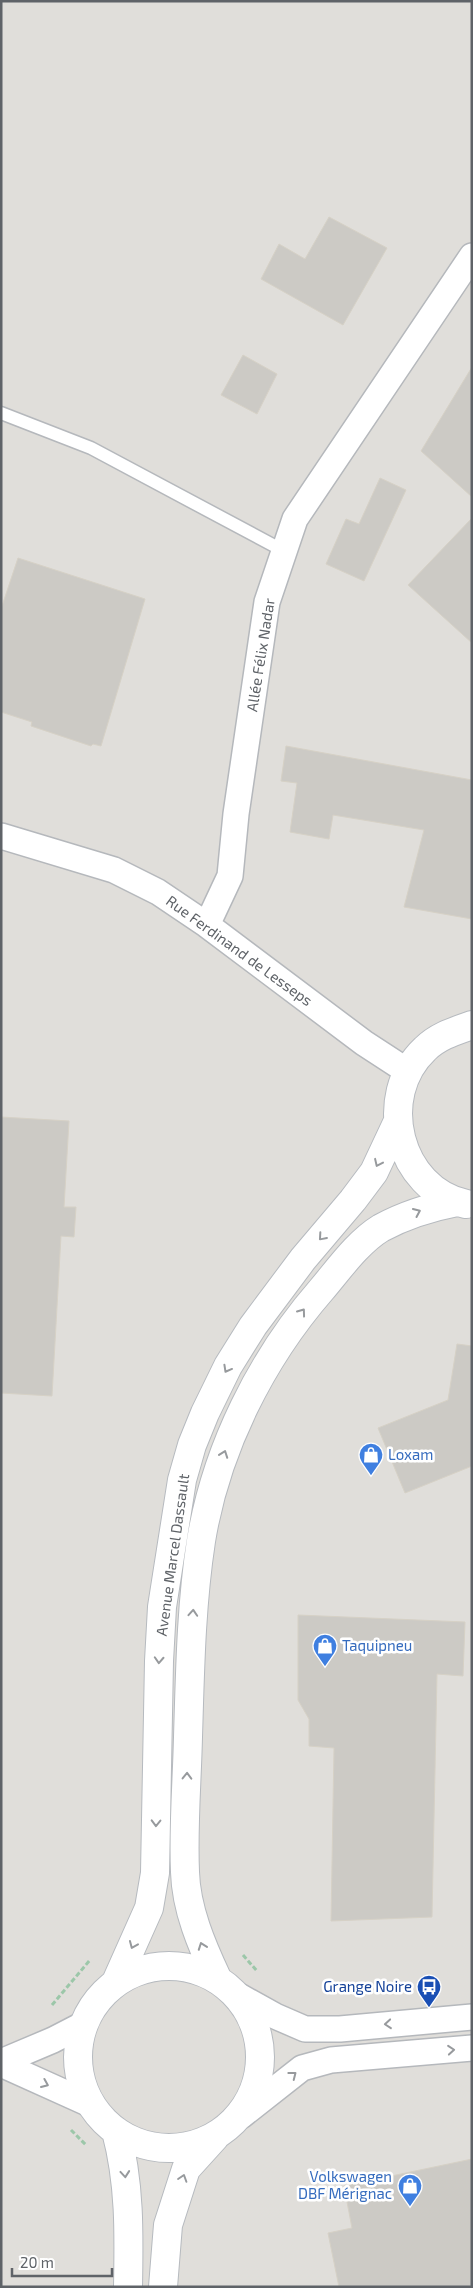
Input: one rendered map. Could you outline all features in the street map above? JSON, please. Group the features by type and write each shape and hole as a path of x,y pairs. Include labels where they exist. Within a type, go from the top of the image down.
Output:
{"main road":[{"path":"464,1204 434,1190 415,1171 403,1148 397,1122 401,1088 408,1072 424,1049 446,1034 472,1025"},
{"name":"Avenue Marcel Dassault","path":"116,1982 149,1908 154,1873 162,1607 182,1480 192,1445 208,1405 243,1342 303,1259 374,1172 397,1122"},
{"name":"Avenue Marcel Dassault","path":"217,1978 202,1948 185,1874 190,1663 194,1604 202,1539 216,1477 238,1419 267,1364 303,1311 352,1254 380,1229 425,1209 464,1204"},
{"path":"163,2287 168,2225 186,2170 216,2136 240,2116 256,2087 261,2056 255,2024 239,1996 217,1978 192,1968 166,1965 139,1970 116,1982 97,2001 84,2024 78,2051 80,2079 92,2104 102,2119 116,2132 140,2144 165,2149 191,2146 216,2136"},
{"path":"116,2132 124,2162 129,2218 128,2287"}],"street":[{"name":"Allée Félix Nadar","path":"206,925 230,876 236,814 268,602 295,519 472,256"},
{"name":"Rue Ferdinand de Lesseps","path":"1,836 114,870 158,892 206,925 364,1043 408,1072"},
{"path":"239,1996 275,2016 306,2029 340,2029 472,2017"},
{"path":"1,2063 84,2024"},
{"path":"240,2116 302,2068 331,2060 472,2048"},
{"path":"1,2063 92,2104"}],"lane":[{"path":"1,414 91,448 284,551"}],"path":[{"path":"240,1953 260,1974"},
{"path":"47,2011 94,1955"},
{"path":"69,2128 88,2148"}],"shaded area":[{"path":"1,1 472,1 472,2287 1,2287"}],"building":[{"path":"329,217 387,248 343,325 261,279 279,244 305,259"},
{"path":"243,355 277,374 257,414 221,395"},
{"path":"472,367 472,497 421,451"},
{"path":"380,478 406,490 364,581 326,564 346,519 359,524"},
{"path":"472,518 472,643 408,585"},
{"path":"18,558 145,599 101,746 93,744 91,746 31,726 32,722 1,712 1,609"},
{"path":"286,746 472,780 472,919 404,907 424,830 333,815 329,839 290,832 297,783 281,781"},
{"path":"1,1117 69,1121 64,1207 76,1207 74,1237 61,1236 52,1396 1,1393"},
{"path":"457,1344 472,1346 472,1466 405,1493 378,1428 448,1400"},
{"path":"298,1615 465,1622 463,1676 437,1674 432,1917 331,1921 334,1748 309,1746 309,1719 298,1700"},
{"name":"Volkswagen DBF Mérignac","path":"472,2159 472,2287 339,2287 328,2233 352,2228 344,2186"}],"place":[{"name":"Loxam","path":"371,1476"},
{"name":"Taquipneu","path":"325,1667"},
{"name":"Grange Noire","path":"429,2008"},
{"name":"Volkswagen DBF Mérignac","path":"410,2207"}]}
